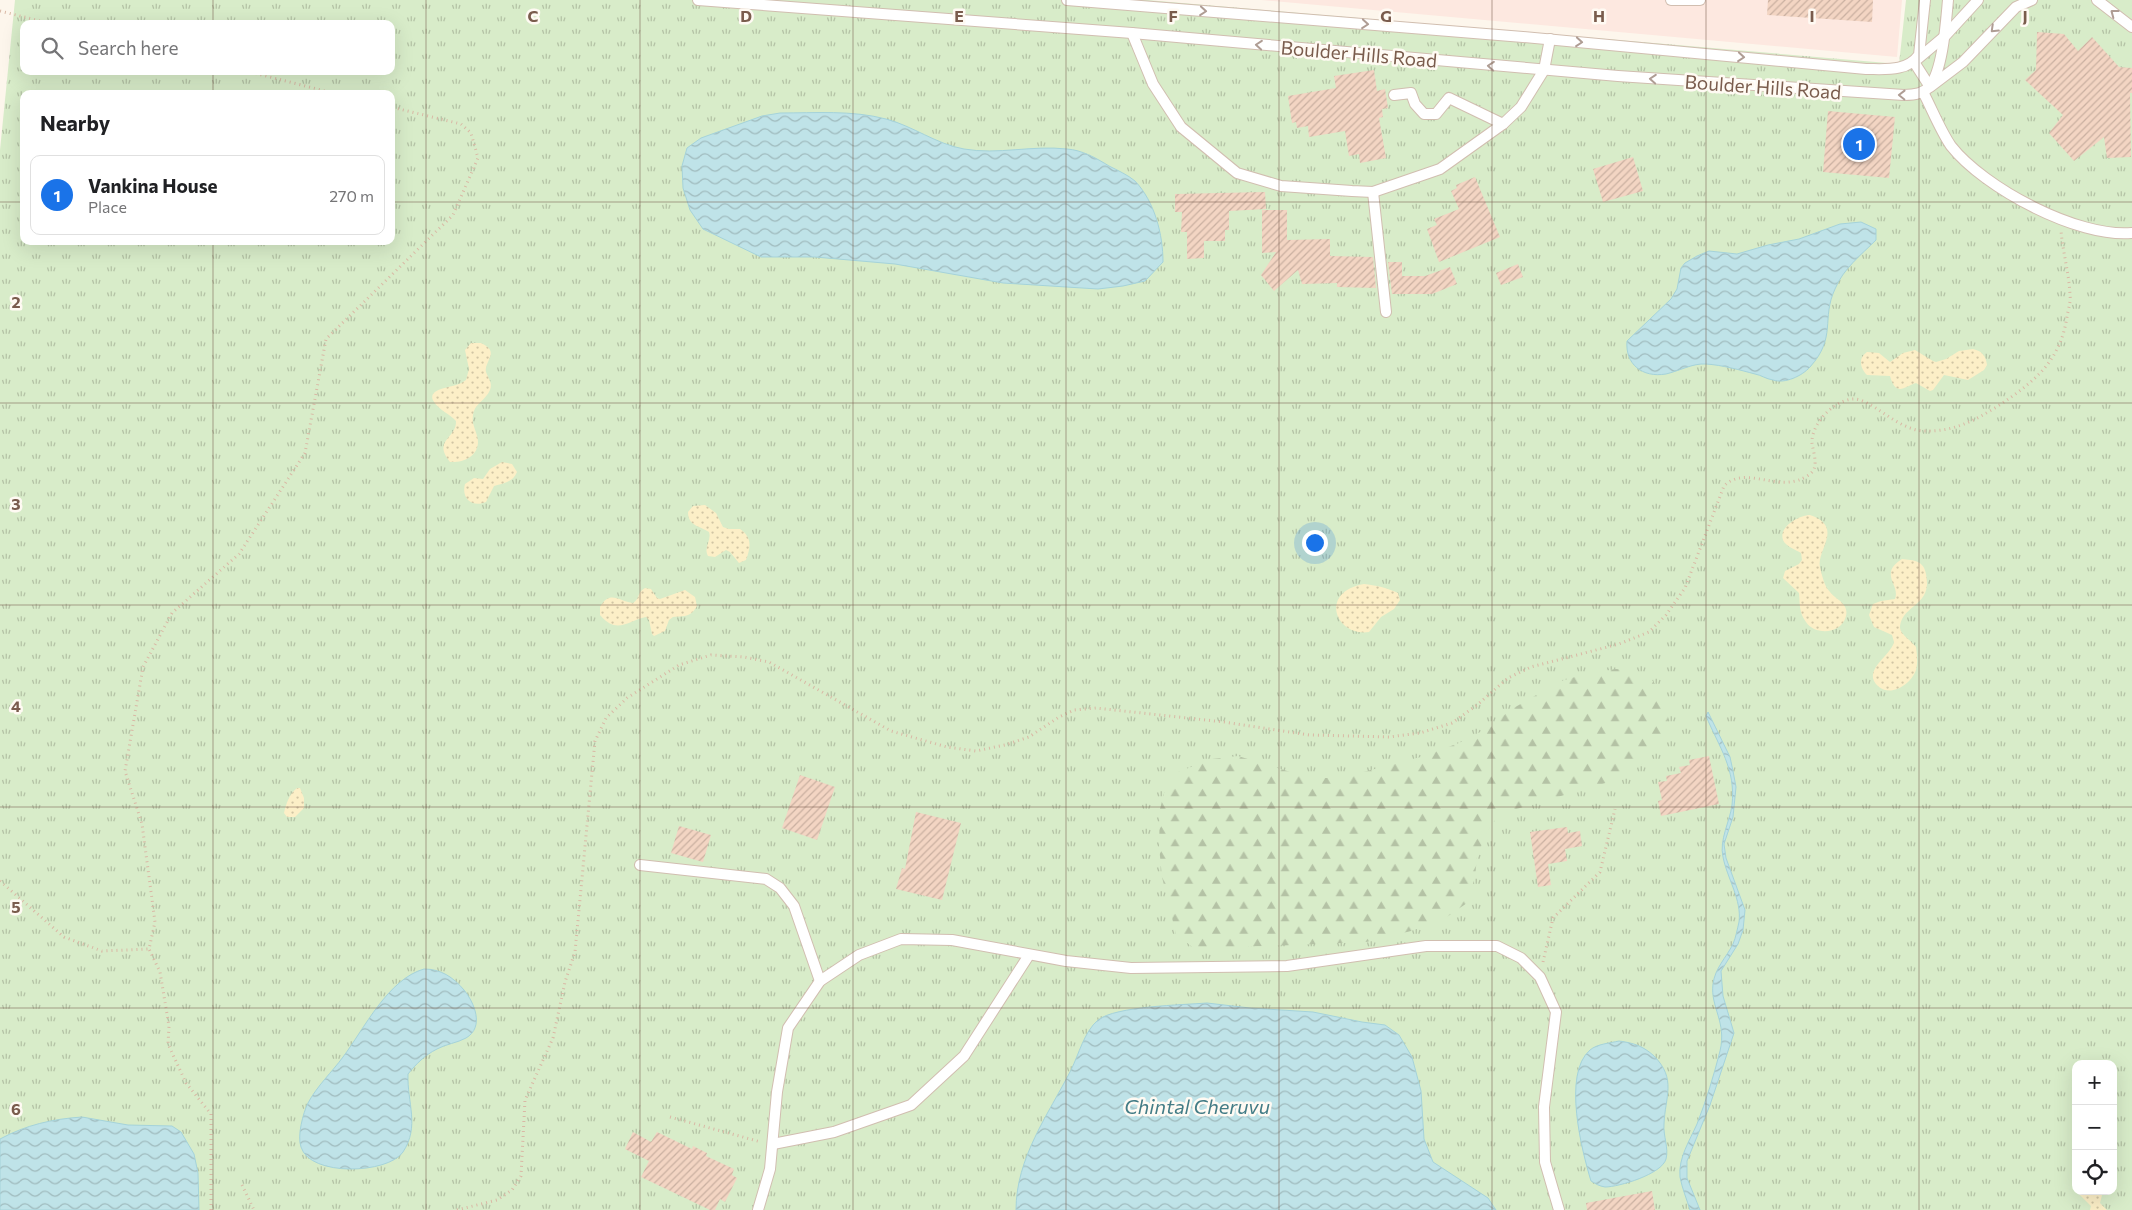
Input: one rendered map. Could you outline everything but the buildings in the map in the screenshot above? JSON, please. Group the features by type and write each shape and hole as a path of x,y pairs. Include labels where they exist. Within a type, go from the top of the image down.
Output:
{"lane":[{"name":"Boulder Hills Road","path":"698,0 1132,33 1544,70 1830,92 1904,95 1926,89"},
{"name":"Boulder Hills Road","path":"1067,0 1550,39 1866,69 1905,67 1914,62"},
{"path":"1671,0 1700,0"},
{"path":"1914,62 1919,55 1924,0"},
{"path":"1926,89 1936,72 1945,36 1948,0"},
{"path":"1914,62 1945,36 1978,0"},
{"path":"1926,89 1963,62 2016,7 2032,0"},
{"path":"2097,0 2132,27"},
{"path":"1132,33 1153,84 1180,127 1237,173 1281,186 1373,192 1440,169 1503,124 1521,107 1544,70 1550,39"},
{"path":"1914,62 1951,145 1975,170 2017,199 2060,218 2094,229 2132,233"},
{"path":"1394,95 1411,93 1415,104 1424,114 1436,114 1449,98 1503,124"},
{"path":"1373,192 1386,312"},
{"path":"640,865 766,879 780,888 794,906 820,981"},
{"path":"758,1210 770,1169 777,1092 788,1028 820,981 859,955 901,939 952,940 1066,961 1131,968 1287,966 1426,946 1496,946 1521,958 1540,977 1556,1012 1544,1107 1545,1162 1559,1210"},
{"path":"772,1144 834,1132 911,1105 964,1056 1029,954"}],"path":[{"path":"0,11 36,20"},
{"path":"262,75 321,90"},
{"path":"211,1210 211,1114 186,1083 168,1044 169,1026 160,972 149,949 155,922 142,824 125,771 143,667 172,613 239,554 305,453 326,339 453,215 478,158 471,133 461,124 395,108"},
{"path":"457,1210 497,1200 512,1190 520,1176 524,1100 553,1038 565,982 575,952 595,741 606,718 627,698 652,680 679,665 711,654 744,657 769,662 891,730 947,747 976,750 1004,746 1029,737 1059,717 1074,710 1096,708 1224,722 1309,735 1390,737 1428,730 1452,723 1477,705 1508,678 1531,666 1619,644 1649,632 1666,615 1684,588 1724,486 1737,476 1783,483 1799,480 1810,473 1814,468 1815,461 1812,441 1813,434 1824,414 1840,404 1853,399 1863,401 1900,426 1923,431 1944,430 1972,422 2016,394 2039,375 2056,354 2065,331 2071,297 2060,218"},
{"path":"1540,977 1553,918 1600,872 1615,809"},
{"path":"0,881 64,937 102,951 149,949"},
{"path":"670,1118 772,1144"},
{"path":"242,1185 254,1210"}],"shaded area":[{"path":"1261,0 1902,0 1897,57"}],"green space":[{"path":"15,0 1147,0 1899,64 1906,0 2132,0 2132,1210 0,1210 0,150"},
{"path":"1616,669 1637,670 1652,680 1660,691 1668,718 1666,740 1640,766 1609,782 1506,812 1493,822 1477,857 1475,877 1467,903 1444,919 1411,931 1366,942 1195,949 1176,934 1162,877 1159,846 1160,809 1167,782 1178,772 1212,759 1238,756 1310,778 1340,778 1421,757 1459,743 1490,727 1510,710 1561,681 1585,674"}],"sand":[{"path":"471,343 481,343 490,350 491,353 486,372 491,387 474,411 473,422 478,442 475,452 464,460 450,462 443,449 444,444 455,427 456,421 439,407 432,398 435,392 466,380 469,369 465,350"},
{"path":"1973,349 1979,351 1985,357 1987,365 1984,370 1968,380 1944,375 1933,390 1930,391 1916,383 1901,389 1895,387 1890,376 1867,375 1861,363 1862,357 1867,352 1879,353 1890,362 1903,353 1915,350 1936,362 1946,359 1959,351"},
{"path":"502,462 512,464 517,472 513,478 508,482 494,486 486,502 481,504 472,503 466,497 465,484 474,478 483,479 490,469"},
{"path":"705,505 716,513 723,527 740,529 747,535 749,551 746,560 739,563 726,550 715,557 708,556 706,550 709,532 692,523 688,512 693,506"},
{"path":"1810,515 1820,520 1826,526 1827,539 1820,560 1820,567 1826,587 1846,608 1844,622 1834,630 1815,630 1806,622 1801,612 1799,593 1783,578 1785,571 1799,564 1802,560 1801,553 1784,542 1783,532 1790,523 1800,517"},
{"path":"1902,559 1914,561 1923,566 1927,585 1922,599 1906,613 1900,626 1904,635 1916,647 1916,670 1906,684 1890,691 1879,687 1874,681 1873,675 1878,664 1894,642 1892,635 1874,627 1869,615 1873,604 1895,599 1896,594 1891,575 1895,564"},
{"path":"1364,584 1394,591 1398,593 1400,600 1394,609 1381,617 1369,632 1357,632 1348,628 1341,621 1337,613 1337,604 1341,596 1350,589"},
{"path":"645,588 651,589 657,598 660,599 685,590 695,597 697,606 690,614 673,617 669,620 665,631 654,636 649,620 646,617 617,625 606,621 600,615 600,607 608,599 615,598 633,603"},
{"path":"297,788 300,788 304,798 304,808 295,817 287,817 284,813 287,803"},
{"path":"2080,1195 2102,1195 2100,1203 2107,1210 2090,1210 2091,1206"}],"water":[{"path":"780,113 833,113 873,116 896,122 954,147 977,151 1054,148 1073,150 1094,157 1135,181 1142,189 1153,209 1156,219 1163,252 1163,262 1145,281 1098,289 1003,283 895,264 815,257 761,257 703,229 690,210 683,188 682,166 687,148 701,138 762,116"},
{"path":"1861,222 1876,229 1876,240 1853,263 1838,282 1831,300 1823,346 1810,367 1803,373 1788,380 1778,381 1731,368 1701,364 1657,375 1643,371 1632,363 1627,349 1627,341 1671,299 1677,289 1681,268 1685,263 1709,251 1737,254 1799,239 1840,224"},
{"path":"1708,712 1730,757 1736,787 1733,817 1724,844 1726,858 1745,910 1743,930 1738,944 1721,971 1723,996 1734,1033 1710,1105 1687,1161 1687,1178 1700,1210 1690,1210 1680,1177 1681,1163 1685,1149 1704,1106 1720,1051 1722,1041 1714,1000 1713,984 1718,968 1734,941 1739,922 1736,897 1722,851 1722,844 1731,811 1733,792 1729,769 1706,716"},
{"path":"424,969 436,970 446,975 456,981 464,990 476,1014 475,1028 466,1038 440,1047 429,1054 408,1074 412,1114 411,1133 403,1152 395,1159 382,1165 367,1168 333,1168 319,1164 307,1157 300,1142 301,1125 308,1103 388,994 399,983"},
{"name":"Chintal Cheruvu","path":"1207,1003 1313,1012 1385,1025 1399,1035 1412,1057 1421,1091 1424,1139 1433,1162 1488,1198 1496,1210 1016,1210 1017,1191 1027,1155 1043,1120 1071,1070 1085,1037 1093,1025 1107,1015 1134,1009"},
{"path":"1619,1041 1642,1047 1654,1056 1661,1064 1665,1073 1668,1081 1664,1128 1667,1155 1663,1165 1657,1170 1639,1179 1605,1187 1591,1181 1587,1168 1579,1133 1576,1094 1577,1076 1582,1061 1590,1050 1600,1045"},
{"path":"82,1117 128,1125 172,1126 181,1132 194,1154 198,1173 199,1210 0,1210 0,1139 40,1124 60,1119"}],"place":[{"name":"Vankina House","path":"1859,144"}]}
